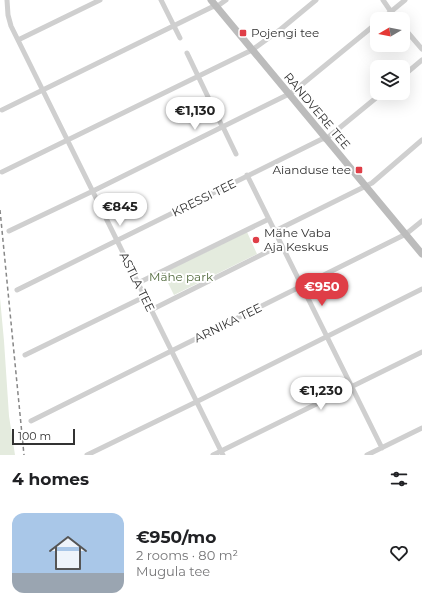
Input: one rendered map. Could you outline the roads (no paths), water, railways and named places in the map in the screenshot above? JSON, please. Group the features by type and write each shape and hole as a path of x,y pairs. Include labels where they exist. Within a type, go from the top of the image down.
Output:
{"main road":[{"name":"RANDVERE TEE","path":"214,3 422,254"}],"street":[{"name":"ASTLA TEE","path":"7,0 9,22 222,453"},
{"path":"18,40 100,0"},
{"path":"161,0 180,38"},
{"path":"2,110 174,26 214,3 219,5 226,0"},
{"path":"2,172 252,50 281,29 316,0"},
{"path":"383,0 391,12 405,0"},
{"path":"9,232 289,94 370,29"},
{"path":"410,35 422,49"},
{"path":"187,53 236,154"},
{"path":"410,70 422,60"},
{"name":"KRESSI TEE","path":"17,290 247,175 322,139 326,139 373,100"},
{"path":"275,231 372,183 422,140"},
{"path":"247,175 382,448"},
{"path":"138,283 269,219"},
{"name":"ARNIKA TEE","path":"31,421 406,234 422,221"},
{"path":"151,310 282,244"},
{"path":"87,455 422,289"},
{"path":"25,355 144,297"},
{"path":"213,455 222,453 352,386 422,352"},
{"path":"367,455 422,428"}],"railway":[{"path":"0,210 24,455"}],"place":[{"name":"Pojengi tee","path":"243,33"},
{"name":"Aianduse tee","path":"359,170"},
{"name":"Mähe Vaba Aja Keskus","path":"256,240"}],"park label":[{"name":"Mähe park","path":"181,277"}]}
